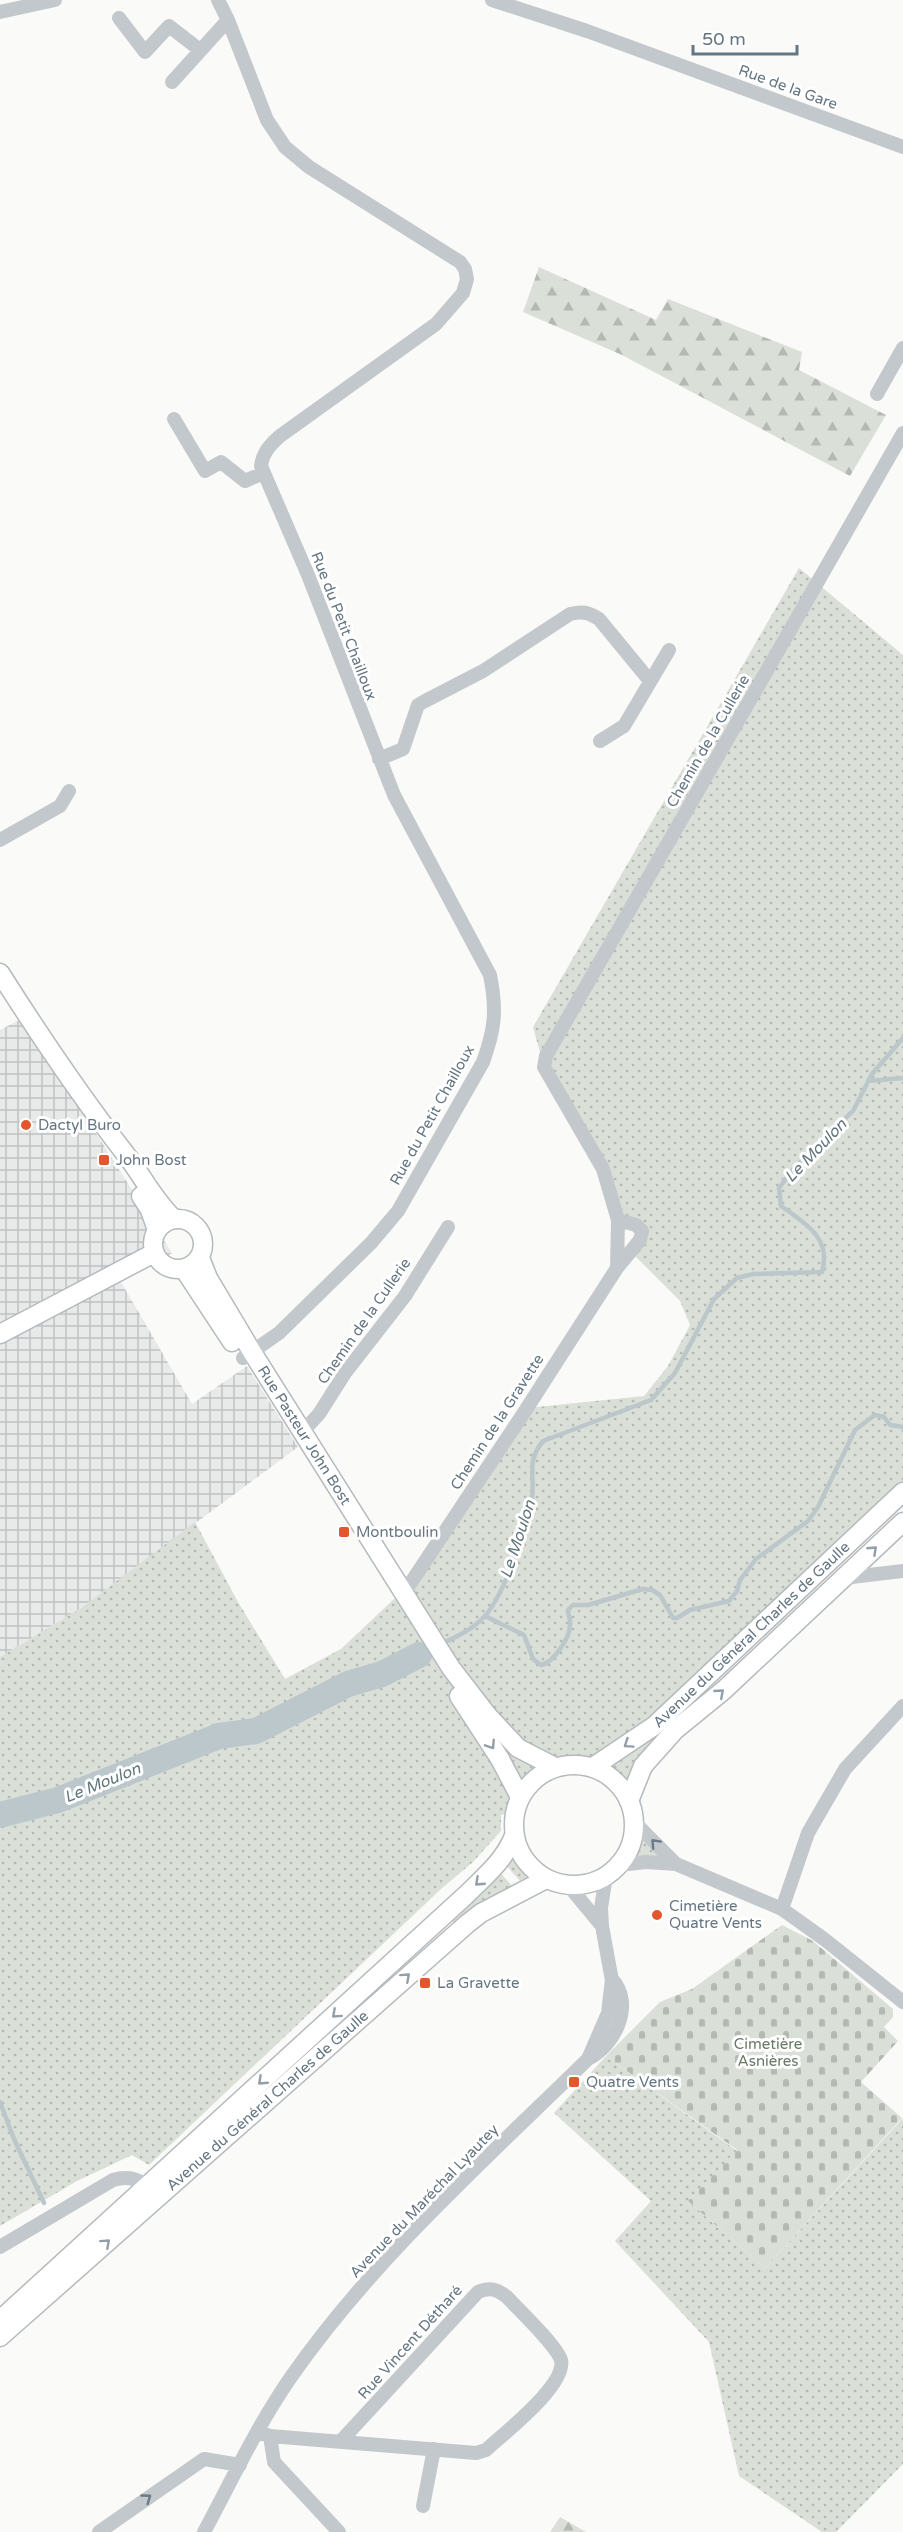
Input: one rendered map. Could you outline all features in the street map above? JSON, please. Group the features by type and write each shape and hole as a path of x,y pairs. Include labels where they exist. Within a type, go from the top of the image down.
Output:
{"main road":[{"path":"0,973 77,1092 107,1146 150,1210 157,1230"},
{"path":"77,1092 128,1157 158,1204 174,1219"},
{"path":"174,1219 190,1221 202,1233 203,1250 200,1258 184,1269 164,1265 154,1253 153,1241 157,1230 167,1221 174,1219"},
{"path":"0,1334 154,1253"},
{"name":"Rue Pasteur John Bost","path":"200,1258 248,1355 448,1671 520,1797"},
{"name":"Rue Pasteur John Bost","path":"184,1269 303,1431 402,1591 422,1632"},
{"name":"Avenue du Général Charles de Gaulle","path":"593,1767 654,1726 903,1492"},
{"name":"Avenue du Général Charles de Gaulle","path":"630,1801 643,1766 675,1730 724,1690 903,1522"},
{"name":"Rue Pasteur John Bost","path":"448,1671 518,1748 555,1767"},
{"path":"520,1797 529,1784 541,1774 555,1767 574,1764 593,1767 615,1781 630,1801 634,1822 631,1845 613,1870"},
{"name":"Avenue du Général Charles de Gaulle","path":"0,2337 490,1871 508,1852 514,1836 514,1812 520,1797"},
{"name":"Avenue du Général Charles de Gaulle","path":"514,1836 525,1861 546,1879 568,1885 581,1885 613,1870"},
{"name":"Avenue du Général Charles de Gaulle","path":"0,2320 467,1924 481,1913 546,1879"}],"street":[{"path":"0,12 55,0"},
{"path":"174,419 205,471 221,462 245,481 263,473 262,457 269,447 435,324 463,293 467,279 465,269 460,262 309,167 285,147 267,120 218,0"},
{"name":"Rue de la Gare","path":"492,0 596,35 903,147"},
{"path":"119,18 146,52 169,26 200,50"},
{"path":"172,82 228,20"},
{"path":"877,394 903,348"},
{"name":"Chemin de la Cullerie","path":"618,1220 603,1169 544,1067 546,1056 903,433"},
{"name":"Rue du Petit Chailloux","path":"248,1355 279,1334 330,1285 398,1211 483,1062 492,1038 495,999 490,975 394,795 308,575 263,473"},
{"path":"379,759 403,749 418,705 483,671 570,614 590,613 599,619 650,681"},
{"path":"600,741 624,726 669,650"},
{"path":"0,840 60,806 69,792"},
{"path":"617,1268 618,1220"},
{"name":"Chemin de la Gravette","path":"402,1591 410,1584 617,1268 640,1240 642,1231 636,1225 618,1220"},
{"name":"Chemin de la Cullerie","path":"303,1431 319,1414 345,1373 405,1296 448,1227"},
{"path":"843,1578 903,1571"},
{"path":"782,1909 808,1833 845,1769 903,1706"},
{"path":"634,1822 676,1864"},
{"path":"613,1870 646,1862 676,1864 782,1909 903,2002"},
{"name":"Avenue du Maréchal Lyautey","path":"204,2532 240,2465 264,2434 292,2376 388,2258 588,2059 600,2053 608,2043 625,2013 617,2013 615,2007 602,1926 601,1908 613,1870"},
{"name":"Avenue du Maréchal Lyautey","path":"568,1885 602,1926"},
{"name":"Avenue du Maréchal Lyautey","path":"588,2059 608,2013 612,1979"},
{"path":"0,2247 113,2180 126,2176 135,2178 154,2190"},
{"name":"Rue Vincent Détharé","path":"264,2434 341,2441 434,2449 476,2453 486,2450 547,2393 561,2373 561,2360 554,2348 499,2291 485,2289 478,2292 341,2441"},
{"path":"264,2434 274,2462 339,2532"},
{"path":"423,2506 434,2449"},
{"path":"99,2532 204,2459 240,2465"}],"shaded area":[{"path":"23,1018 172,1253 121,1282 192,1404 247,1366 298,1447 81,1608 0,1657 0,1030"}],"green space":[{"path":"539,267 656,320 668,299 802,352 799,370 886,415 850,476 622,355 523,312"},
{"path":"799,568 903,655 903,1492 682,1701 593,1767 569,1762 541,1774 529,1784 514,1812 501,1815 501,1831 473,1862 441,1889 149,2165 132,2155 77,2181 0,2226 0,1657 81,1608 195,1522 238,1602 285,1679 341,1649 410,1584 527,1408 644,1396 668,1366 690,1325 680,1301 631,1252 642,1231 618,1220 616,1208 544,1067 533,1027"},
{"path":"669,1727 628,1784 608,1766"},
{"path":"641,1840 660,1856 635,1857"},
{"path":"510,1857 527,1877 520,1881 505,1864"},
{"path":"499,1871 512,1886 454,1923 450,1919"},
{"name":"Cimetière Asnières","path":"782,1925 813,1941 893,2009 893,2017 884,2027 898,2041 861,2082 902,2118 765,2268 688,2201 737,2150 606,2056 660,2002 692,1989"},
{"path":"606,2056 737,2151 688,2201 765,2268 903,2118 903,2464 836,2532 822,2532 739,2476 709,2342 615,2241 651,2201 554,2113"},
{"path":"560,2517 586,2532 550,2532"}],"waterway":[{"name":"Le Moulon","path":"441,1644 464,1633 479,1622 499,1594 526,1525 532,1498 533,1462 543,1441 651,1400 675,1373 714,1299 737,1278 753,1274 822,1272 824,1260 820,1241 807,1225 781,1206 779,1188 794,1168 853,1111 872,1074 903,1038"},
{"path":"868,1081 903,1078"},
{"path":"485,1616 524,1635 533,1659 541,1665 551,1660 564,1643 570,1625 568,1610 573,1605 588,1605 643,1589 652,1590 660,1595 673,1618 677,1618 690,1610 729,1601 737,1591 740,1580 756,1559 808,1521 818,1507 855,1430 875,1415 884,1417 890,1425 903,1427"},
{"name":"Le Moulon","path":"419,1655 433,1648"},
{"name":"Le Moulon","path":"0,1815 58,1800 219,1736 256,1731 348,1684 382,1674 419,1655"},
{"path":"0,2102 14,2139 44,2203"}],"place":[{"name":"Dactyl Buro","path":"26,1125"},
{"name":"John Bost","path":"104,1160"},
{"name":"Montboulin","path":"344,1532"},
{"name":"Cimetière Quatre Vents","path":"657,1915"},
{"name":"La Gravette","path":"425,1983"},
{"name":"Quatre Vents","path":"574,2082"}]}
